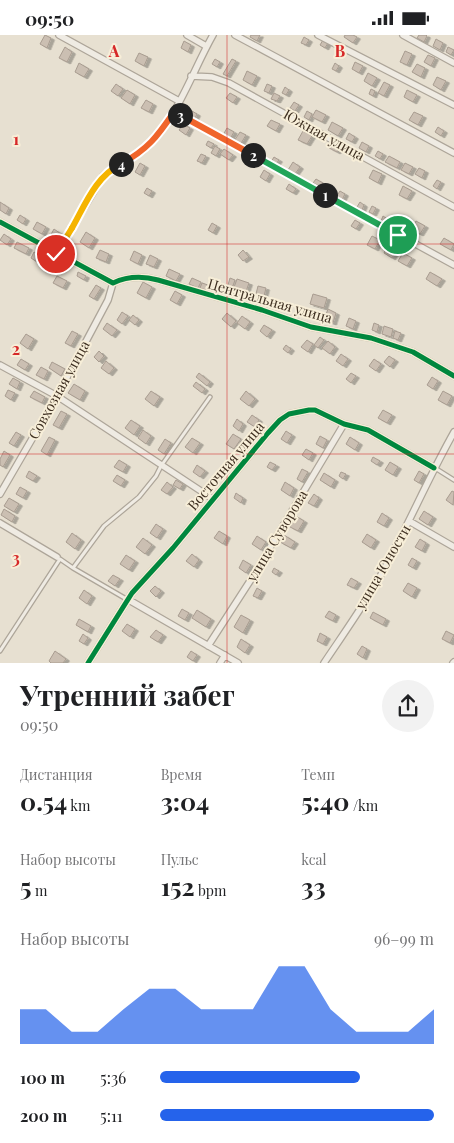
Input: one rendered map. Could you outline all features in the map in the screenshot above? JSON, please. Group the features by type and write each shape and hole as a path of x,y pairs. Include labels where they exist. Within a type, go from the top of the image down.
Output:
{"street":[{"path":"59,35 179,101"},
{"path":"187,35 206,46"},
{"path":"56,254 103,176 112,168 140,153 160,134 174,112 213,35"},
{"path":"235,35 454,153"},
{"path":"318,35 454,105"},
{"path":"403,35 454,63"},
{"name":"Южная улица","path":"191,76 212,77 229,83 454,207"},
{"path":"174,112 454,265"},
{"path":"0,222 56,254 113,283"},
{"name":"Центральная улица","path":"113,283 141,277 153,279 262,310 311,327 371,338 413,352 454,375"},
{"name":"Совхозная улица","path":"0,493 57,397 108,300 113,283"},
{"path":"0,365 57,397 213,499"},
{"name":"Восточная улица","path":"88,663 132,593 173,548 268,433 280,420 289,414 309,409 315,411 344,424 368,431 434,468"},
{"name":"улица Суворова","path":"208,646 250,581 344,424"},
{"path":"434,468 454,432"},
{"name":"улица Юности","path":"324,663 382,574 434,468"},
{"path":"409,521 454,547"},
{"path":"0,523 58,558"},
{"path":"128,600 238,663"},
{"path":"220,663 225,655"}],"lane":[{"path":"73,568 104,526 139,497 156,476 161,466 210,397"},
{"path":"434,468 454,480"},
{"path":"0,651 58,558 128,600"}],"building":[{"path":"45,35 51,38 47,48 40,44"},
{"path":"251,35 260,35 257,41 250,37"},
{"path":"345,35 357,37 353,43 344,37"},
{"path":"419,35 427,36 424,42 417,38"},
{"path":"304,37 309,40 306,45 301,43"},
{"path":"436,39 443,43 440,50 433,46"},
{"path":"323,40 328,43 325,48 320,45"},
{"path":"184,41 191,45 188,52 181,48"},
{"path":"65,47 72,52 67,62 59,58"},
{"path":"448,47 454,50 451,55 446,52"},
{"path":"405,51 412,54 407,65 400,62"},
{"path":"139,53 148,57 144,66 135,61"},
{"path":"428,55 435,58 431,66 424,62"},
{"path":"215,59 220,62 217,67 212,64"},
{"path":"232,59 236,61 227,76 223,74"},
{"path":"355,62 363,66 359,73 352,69"},
{"path":"79,63 89,69 84,77 75,72"},
{"path":"335,63 339,66 336,71 332,69"},
{"path":"417,64 425,68 421,77 412,72"},
{"path":"247,71 257,76 252,85 243,80"},
{"path":"368,73 377,78 372,86 364,81"},
{"path":"437,77 446,81 441,90 433,85"},
{"path":"384,82 390,85 384,96 378,93"},
{"path":"116,84 123,89 118,96 111,91"},
{"path":"267,84 272,86 269,93 264,91"},
{"path":"285,87 289,90 286,95 282,93"},
{"path":"371,89 375,91 373,96 369,94"},
{"path":"127,90 135,95 130,104 121,98"},
{"path":"407,90 417,95 413,102 404,97"},
{"path":"230,93 237,97 233,103 226,98"},
{"path":"274,93 280,96 277,101 271,99"},
{"path":"146,100 153,104 149,112 141,108"},
{"path":"294,102 299,105 295,111 290,108"},
{"path":"316,110 326,115 322,122 312,117"},
{"path":"192,111 197,114 195,118 190,114"},
{"path":"307,111 312,114 309,120 304,117"},
{"path":"414,112 423,116 418,125 409,120"},
{"path":"271,120 280,124 276,131 267,126"},
{"path":"332,122 343,128 338,136 328,130"},
{"path":"183,124 190,128 186,135 179,130"},
{"path":"438,127 444,131 441,136 435,132"},
{"path":"227,128 234,132 230,139 223,135"},
{"path":"303,131 312,136 307,144 298,140"},
{"path":"240,132 246,135 240,145 234,141"},
{"path":"349,133 355,137 352,142 346,139"},
{"path":"208,141 214,144 211,148 206,145"},
{"path":"362,142 369,146 366,152 359,148"},
{"path":"331,143 339,148 337,152 329,148"},
{"path":"215,146 220,149 216,156 211,153"},
{"path":"224,149 233,155 229,160 220,154"},
{"path":"378,151 383,154 380,159 375,156"},
{"path":"201,154 206,156 202,163 197,161"},
{"path":"389,156 400,162 397,168 385,162"},
{"path":"274,157 279,160 276,164 271,162"},
{"path":"293,162 300,167 295,174 288,170"},
{"path":"140,163 145,166 140,175 135,172"},
{"path":"405,163 413,167 409,174 401,170"},
{"path":"419,168 425,171 422,178 415,174"},
{"path":"264,170 270,174 266,181 260,177"},
{"path":"373,170 382,174 378,183 369,178"},
{"path":"316,179 323,183 321,187 313,183"},
{"path":"437,180 441,182 437,189 433,186"},
{"path":"289,184 296,189 293,193 286,189"},
{"path":"403,186 412,191 407,199 399,195"},
{"path":"147,188 152,191 149,196 144,193"},
{"path":"340,191 345,194 342,200 336,197"},
{"path":"0,202 9,208 6,214 0,210"},
{"path":"360,202 364,205 362,210 357,207"},
{"path":"372,206 376,208 373,214 369,212"},
{"path":"20,215 26,219 23,224 17,220"},
{"path":"383,216 389,220 387,224 381,221"},
{"path":"355,220 360,223 356,229 351,226"},
{"path":"416,221 425,226 420,234 411,230"},
{"path":"37,222 46,227 42,234 33,229"},
{"path":"212,223 217,226 213,233 208,230"},
{"path":"54,229 61,234 56,242 49,238"},
{"path":"86,232 95,238 89,248 80,242"},
{"path":"4,234 11,239 7,245 0,240"},
{"path":"372,236 380,240 375,249 367,245"},
{"path":"444,238 454,244 451,250 440,244"},
{"path":"17,242 29,248 26,254 14,248"},
{"path":"388,245 397,250 392,258 384,253"},
{"path":"100,250 109,254 106,262 96,258"},
{"path":"243,250 249,257 243,261 238,255"},
{"path":"134,251 142,255 138,264 130,260"},
{"path":"34,252 40,255 37,262 31,258"},
{"path":"403,253 412,258 407,266 398,261"},
{"path":"150,255 158,259 154,267 146,264"},
{"path":"49,259 55,263 53,267 46,264"},
{"path":"169,269 180,274 176,281 166,276"},
{"path":"78,272 86,276 84,280 77,276"},
{"path":"430,272 442,279 437,286 426,279"},
{"path":"57,276 67,281 63,288 53,283"},
{"path":"192,278 201,282 198,288 189,284"},
{"path":"230,278 235,280 230,294 226,292"},
{"path":"237,279 249,283 244,297 232,293"},
{"path":"143,282 152,287 146,298 137,293"},
{"path":"202,283 208,285 206,290 200,288"},
{"path":"96,285 101,288 94,299 89,296"},
{"path":"258,286 266,288 264,296 256,294"},
{"path":"175,291 182,295 177,304 170,300"},
{"path":"313,294 327,298 324,308 310,304"},
{"path":"328,309 336,313 333,323 324,320"},
{"path":"122,312 128,316 122,324 117,320"},
{"path":"227,313 236,321 231,327 222,319"},
{"path":"133,315 139,320 135,325 129,320"},
{"path":"242,316 250,322 245,329 237,323"},
{"path":"349,318 356,321 353,329 346,326"},
{"path":"107,323 117,330 112,336 103,329"},
{"path":"374,323 379,325 377,332 372,330"},
{"path":"264,325 272,330 267,337 260,331"},
{"path":"384,326 393,329 391,337 382,334"},
{"path":"72,331 78,334 71,346 65,343"},
{"path":"395,331 401,333 398,340 393,338"},
{"path":"26,334 34,339 28,349 20,343"},
{"path":"320,337 324,340 318,348 314,345"},
{"path":"307,340 313,344 308,352 301,347"},
{"path":"328,341 335,347 330,354 322,348"},
{"path":"286,345 291,349 288,353 283,349"},
{"path":"99,351 104,356 99,362 94,357"},
{"path":"341,354 348,359 343,366 336,361"},
{"path":"389,356 395,360 390,367 384,362"},
{"path":"21,359 29,364 25,370 17,365"},
{"path":"374,359 381,364 376,371 369,366"},
{"path":"106,361 114,368 109,374 101,368"},
{"path":"52,362 65,369 61,376 49,368"},
{"path":"41,367 48,371 44,379 36,375"},
{"path":"199,373 210,382 207,386 196,377"},
{"path":"351,373 356,376 351,383 346,379"},
{"path":"432,377 438,381 433,389 427,385"},
{"path":"13,378 20,382 17,389 9,384"},
{"path":"196,382 205,389 202,393 193,386"},
{"path":"74,384 85,391 80,400 68,393"},
{"path":"8,390 15,393 11,400 5,396"},
{"path":"34,391 45,397 42,403 30,397"},
{"path":"151,391 160,397 154,406 145,399"},
{"path":"246,391 255,399 249,406 240,399"},
{"path":"443,391 452,396 447,405 438,400"},
{"path":"383,410 392,415 387,423 378,418"},
{"path":"61,411 67,414 59,428 53,425"},
{"path":"252,415 259,420 255,427 247,422"},
{"path":"237,419 243,424 239,431 233,426"},
{"path":"131,420 140,426 134,435 125,428"},
{"path":"143,430 151,436 146,444 138,438"},
{"path":"286,431 292,435 287,443 281,439"},
{"path":"16,432 21,435 14,446 9,443"},
{"path":"233,434 241,439 234,449 226,444"},
{"path":"320,436 327,440 323,448 316,444"},
{"path":"49,437 55,440 47,455 41,451"},
{"path":"350,437 359,443 355,450 346,444"},
{"path":"192,438 200,443 193,453 185,447"},
{"path":"165,439 171,443 164,454 158,450"},
{"path":"306,449 313,453 309,460 302,455"},
{"path":"4,451 10,455 3,467 0,465 0,459"},
{"path":"373,457 380,461 377,465 371,461"},
{"path":"119,460 127,465 123,472 114,467"},
{"path":"270,462 276,465 272,470 267,467"},
{"path":"390,462 398,467 393,475 385,470"},
{"path":"197,465 205,471 200,477 193,472"},
{"path":"302,469 308,472 302,482 297,479"},
{"path":"29,471 37,476 33,481 26,477"},
{"path":"419,471 424,474 419,483 414,480"},
{"path":"341,472 346,474 343,479 339,476"},
{"path":"324,473 335,480 331,487 320,480"},
{"path":"117,475 125,480 121,486 113,481"},
{"path":"176,480 183,484 180,489 173,485"},
{"path":"167,482 173,487 167,494 161,490"},
{"path":"285,482 294,488 290,496 281,490"},
{"path":"20,487 27,491 23,498 16,494"},
{"path":"452,491 454,492 453,505 446,500"},
{"path":"236,493 243,498 241,503 234,498"},
{"path":"314,494 319,498 314,506 308,503"},
{"path":"9,498 19,504 14,512 4,506"},
{"path":"4,509 15,516 12,522 1,515"},
{"path":"424,511 433,517 428,525 419,519"},
{"path":"382,513 389,518 384,526 377,522"},
{"path":"296,516 304,521 298,531 290,527"},
{"path":"156,524 163,529 157,538 150,533"},
{"path":"219,531 227,536 223,544 214,538"},
{"path":"72,533 81,540 75,549 66,542"},
{"path":"367,534 376,540 371,548 362,542"},
{"path":"284,535 295,542 291,548 280,542"},
{"path":"257,536 266,542 261,550 252,544"},
{"path":"143,538 152,545 145,554 136,547"},
{"path":"420,539 426,543 422,551 415,547"},
{"path":"192,554 199,560 194,567 186,561"},
{"path":"126,555 135,561 129,570 120,564"},
{"path":"412,558 417,561 413,568 408,565"},
{"path":"243,560 251,565 246,573 239,568"},
{"path":"274,568 279,571 276,575 272,572"},
{"path":"113,575 120,579 115,586 108,581"},
{"path":"351,578 358,582 354,588 347,585"},
{"path":"408,583 417,588 412,597 403,591"},
{"path":"155,586 161,591 156,597 150,591"},
{"path":"257,588 262,591 258,598 253,596"},
{"path":"84,590 92,596 87,604 79,598"},
{"path":"182,609 189,613 185,620 178,616"},
{"path":"197,610 211,619 206,627 192,618"},
{"path":"329,611 336,615 333,621 325,617"},
{"path":"373,612 386,619 383,625 370,618"},
{"path":"241,615 250,620 243,633 234,627"},
{"path":"79,619 91,626 88,632 76,625"},
{"path":"127,624 135,629 130,637 122,631"},
{"path":"156,630 163,635 158,642 150,637"},
{"path":"446,631 454,635 450,643 442,639"},
{"path":"320,633 327,637 323,644 317,641"},
{"path":"83,634 88,638 84,644 79,641"},
{"path":"241,639 250,645 245,653 237,647"},
{"path":"362,646 367,649 363,658 357,654"},
{"path":"55,651 66,659 63,663 51,663 49,661"},
{"path":"191,651 197,655 193,661 187,657"}],"cycle path":[{"path":"0,222 113,283 130,278 152,279 262,310 311,327 371,338 413,352 454,376"},
{"path":"88,663 132,593 173,548 268,433 280,420 289,414 315,410 344,424 368,430 434,468"}],"route":[{"path":"56,254 103,176 112,168 140,153 147,147 160,134 174,112 398,235"}]}
